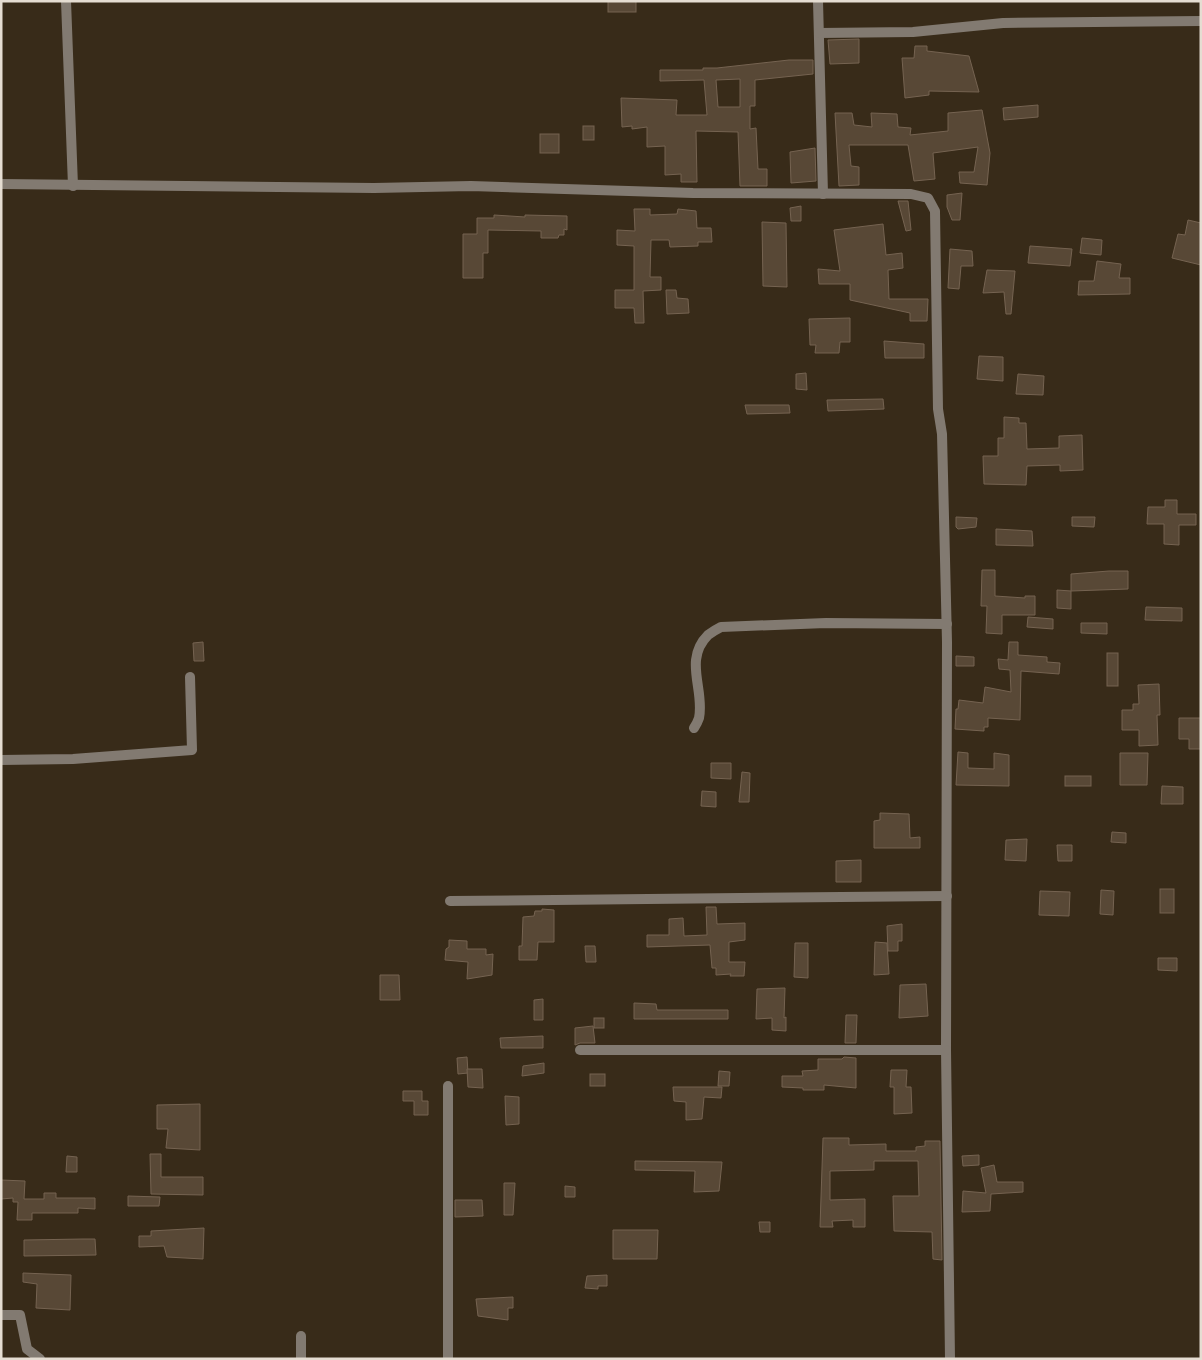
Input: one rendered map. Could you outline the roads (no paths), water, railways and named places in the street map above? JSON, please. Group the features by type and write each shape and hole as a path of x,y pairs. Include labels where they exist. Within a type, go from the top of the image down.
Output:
{"street":[{"path":"66,1 73,186"},
{"path":"818,1 823,194"},
{"path":"819,32 913,32 1003,23 1201,21"},
{"path":"1,184 374,188 471,186 693,193 911,194 928,198 935,211 938,409 942,434 947,624 946,1050 950,1359"},
{"path":"694,728 699,718 695,666 698,652 708,636 722,626 826,623 947,624"},
{"path":"1,760 73,759 192,750 190,677"},
{"path":"450,902 947,896"},
{"path":"580,1050 946,1050"},
{"path":"448,1086 448,1359"},
{"path":"1,1315 20,1315 26,1349 40,1359"},
{"path":"301,1336 301,1359"}]}
